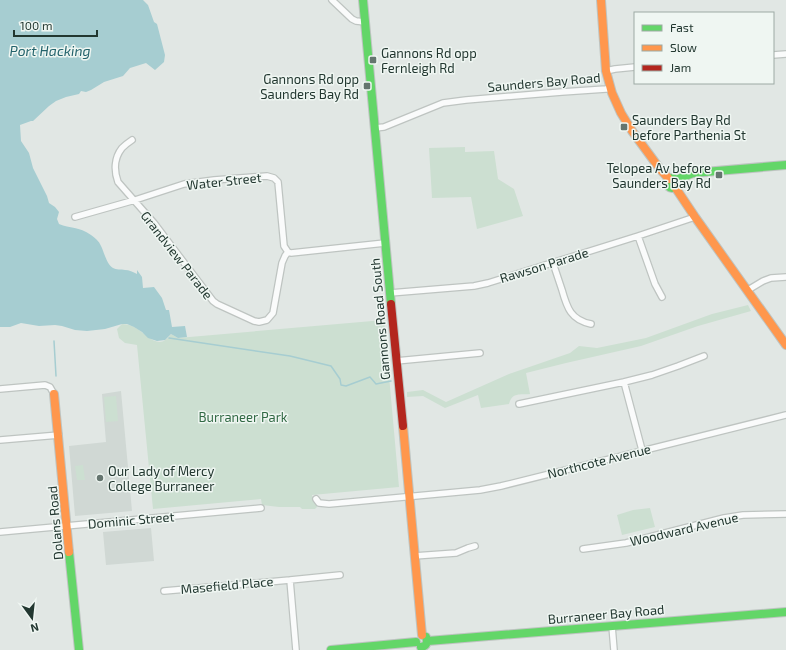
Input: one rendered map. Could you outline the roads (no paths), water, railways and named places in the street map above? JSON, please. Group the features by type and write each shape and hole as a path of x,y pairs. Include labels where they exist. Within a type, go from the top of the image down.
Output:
{"street":[{"path":"332,0 352,19 365,22"},
{"name":"Gannons Road South","path":"363,0 414,556 425,638"},
{"path":"601,0 606,71 610,88"},
{"path":"774,55 786,54"},
{"path":"606,71 634,67"},
{"name":"Saunders Bay Road","path":"375,128 384,127 443,103 610,88 616,105 630,128 653,161 665,176 673,182 695,217 786,344"},
{"name":"Grandview Parade","path":"132,140 122,148 115,165 115,175 118,182 154,224 212,301 254,322 267,320 273,313 282,263 288,252"},
{"path":"673,182 693,173 786,165"},
{"name":"Water Street","path":"75,218 174,187 193,183 267,176 274,178 278,182 284,246 288,252"},
{"name":"Rawson Parade","path":"390,293 474,286 488,283 695,217"},
{"path":"638,236 654,284 662,297"},
{"path":"288,252 291,253 385,243"},
{"path":"553,263 566,305 570,313 577,319 591,324"},
{"path":"748,290 771,278 786,277"},
{"path":"396,361 480,353"},
{"path":"519,404 652,375 704,356"},
{"path":"624,382 642,450"},
{"path":"0,389 45,385 50,387 54,394"},
{"name":"Dolans Road","path":"54,394 79,650"},
{"name":"Northcote Avenue","path":"409,497 480,490 501,486 786,415"},
{"path":"0,440 59,435"},
{"path":"318,503 329,504 409,497"},
{"name":"Dominic Street","path":"0,532 261,508"},
{"name":"Woodward Avenue","path":"583,549 626,543 724,518 743,515 786,514"},
{"path":"414,556 456,553 475,546"},
{"name":"Masefield Place","path":"164,591 340,575"},
{"name":"Masefield Place","path":"290,580 296,650"},
{"name":"Burraneer Bay Road","path":"425,638 612,626 786,612"},
{"path":"612,626 614,650"},
{"path":"331,650 420,647 417,638 425,638"}],"water":[{"name":"Port Hacking","path":"0,0 143,0 148,5 154,22 157,24 165,55 164,62 155,70 146,63 130,68 123,76 104,82 86,92 81,91 79,94 56,101 33,121 20,125 21,141 29,153 33,168 49,203 59,212 57,219 59,224 82,230 94,237 99,243 107,261 113,268 128,270 137,274 137,270 142,277 143,288 154,287 162,298 166,310 169,310 172,327 185,326 187,337 178,338 171,334 165,340 157,341 148,338 142,332 127,324 87,331 75,330 55,325 39,326 21,323 10,327 0,327"}],"waterway":[{"path":"169,338 290,356 331,366 340,379 341,385 346,386 370,377 376,384 391,381"},
{"path":"54,341 56,376"}],"place":[{"name":"Gannons Rd opp Fernleigh Rd","path":"373,60"},
{"name":"Gannons Rd opp Saunders Bay Rd","path":"367,86"},
{"name":"Saunders Bay Rd before Parthenia St","path":"624,127"},
{"name":"Telopea Av before Saunders Bay Rd","path":"719,175"},
{"name":"Our Lady of Mercy College Burraneer","path":"100,478"}],"park label":[{"name":"Burraneer Park","path":"243,417"}]}
